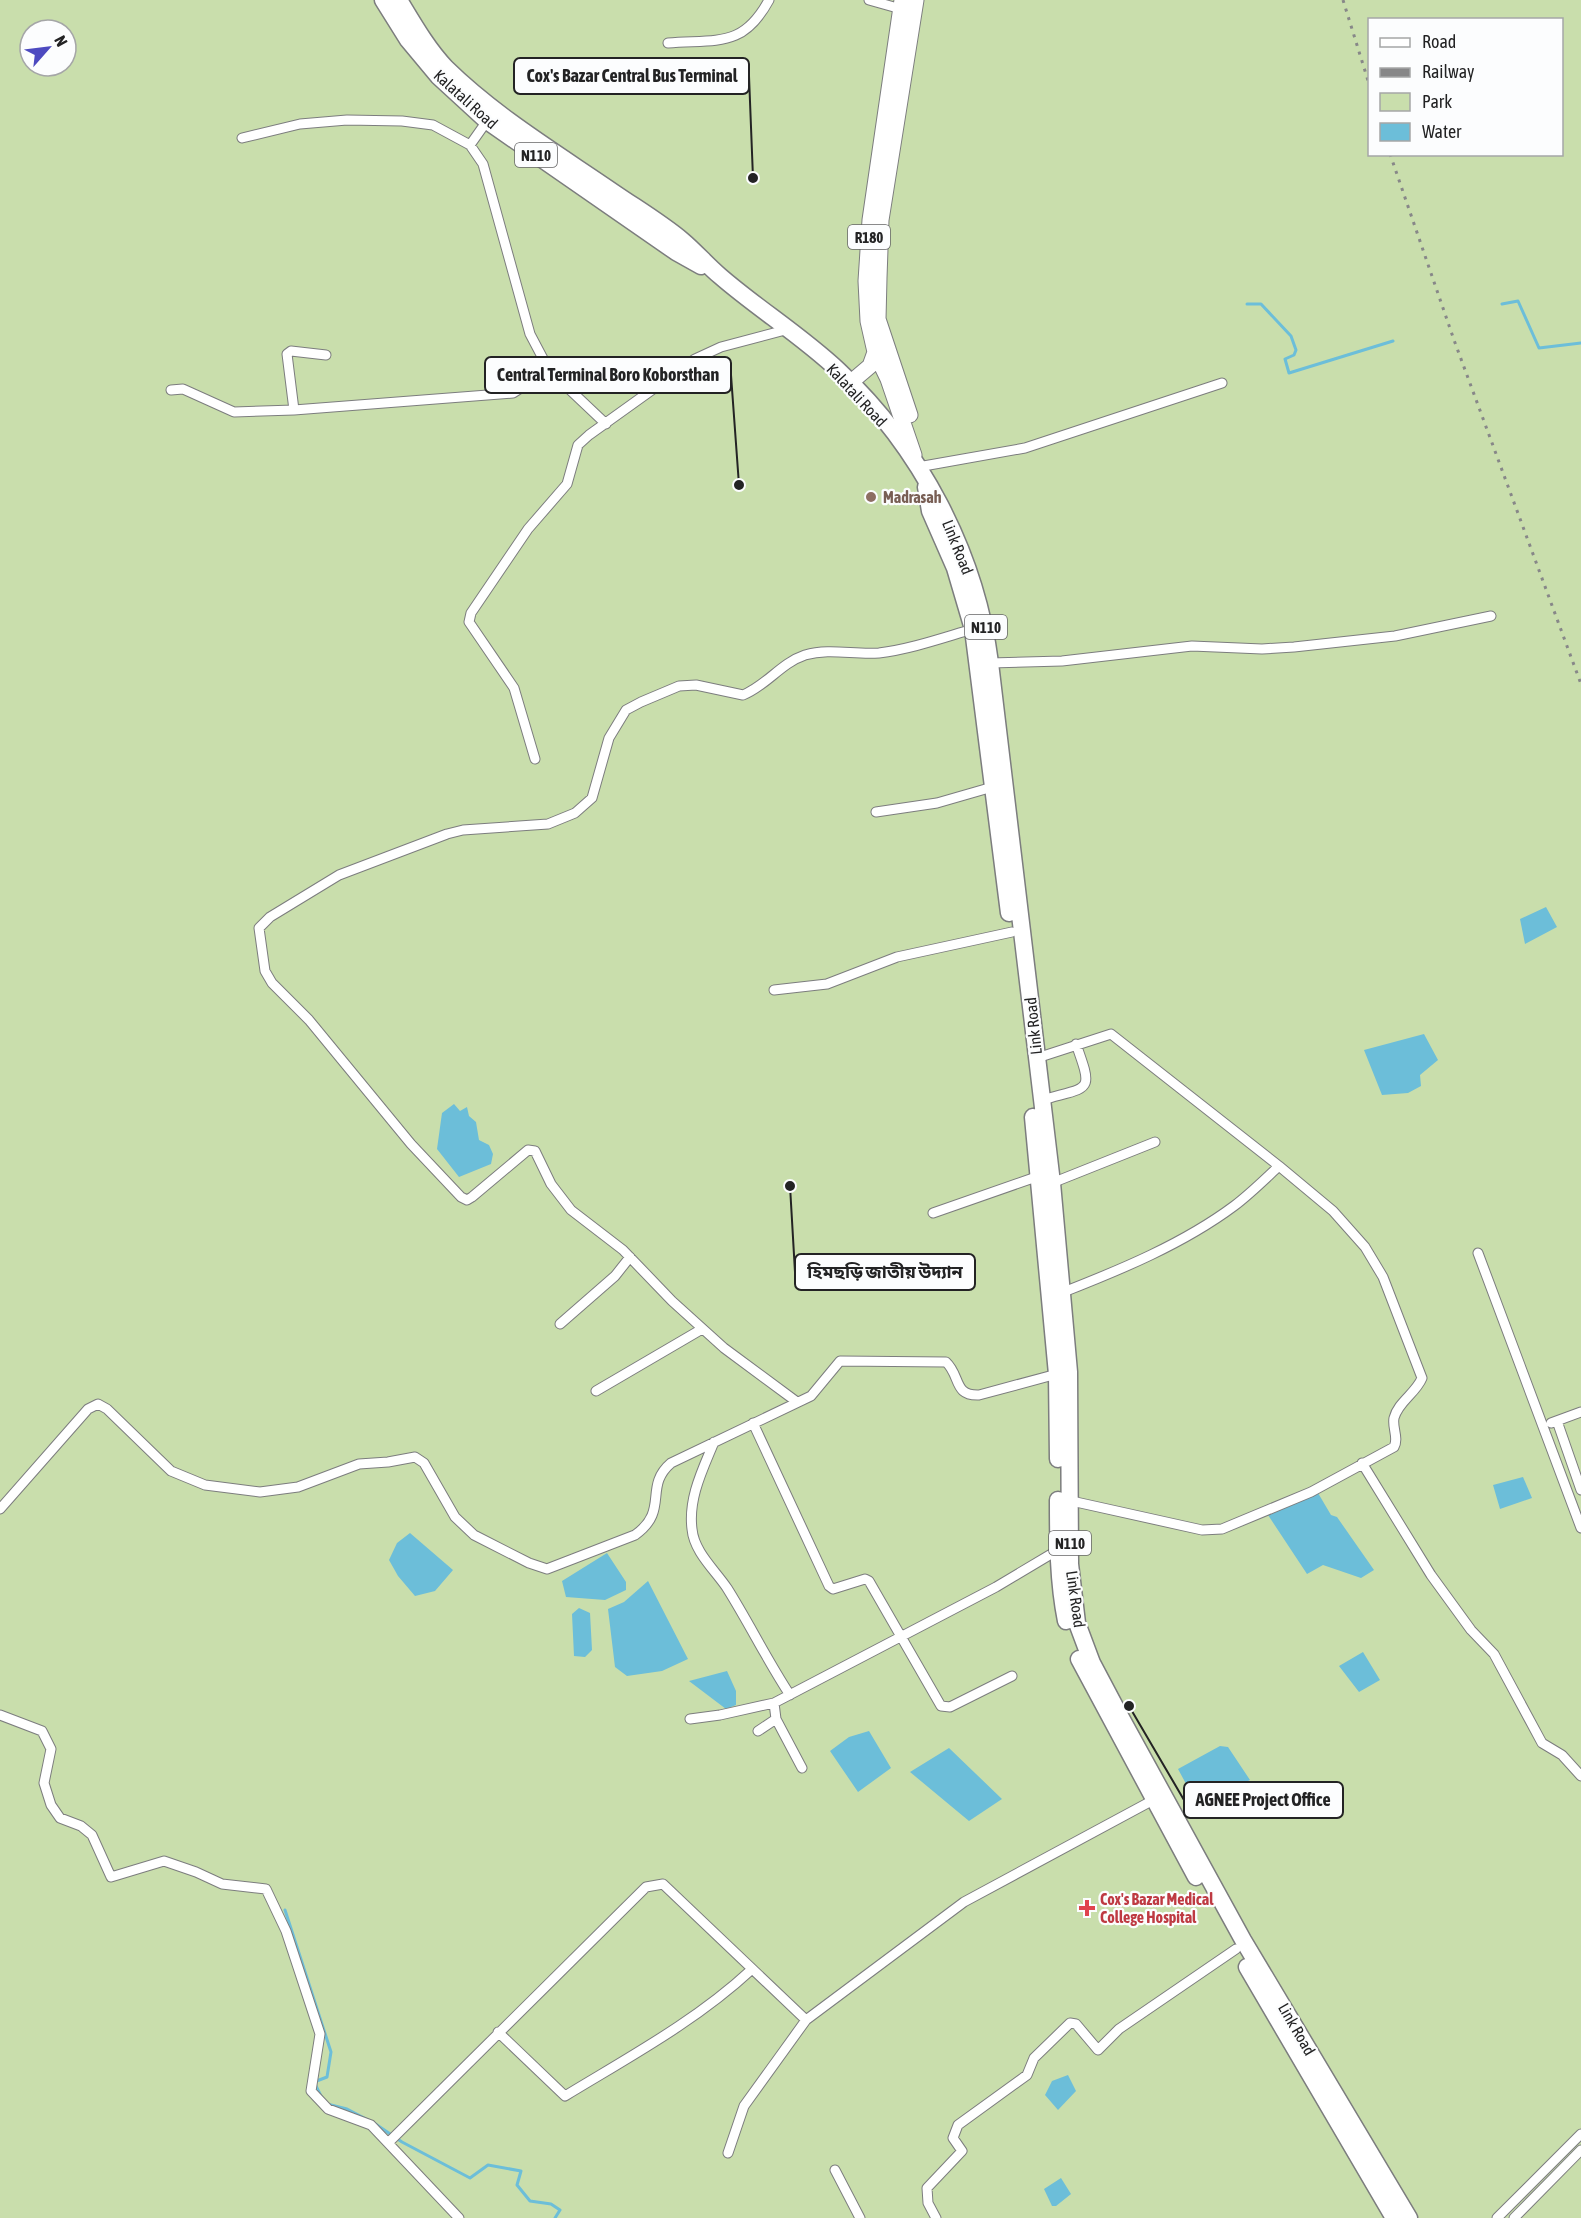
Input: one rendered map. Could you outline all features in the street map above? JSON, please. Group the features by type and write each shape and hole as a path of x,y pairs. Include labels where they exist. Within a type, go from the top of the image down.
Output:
{"highway":[{"name":"Kalatali Road","path":"383,0 408,40 438,76 487,121 676,252 720,276"},
{"name":"Kalatali Road","path":"399,0 422,38 445,67 495,111 683,240 720,276 789,329 850,382 921,474"},
{"name":"Link Road","path":"921,474 930,511 955,568 974,629 1037,1058 1042,1100 1064,1500 1077,1623 1088,1654 1236,1949 1394,2218"},
{"name":"Link Road","path":"921,474 941,503 967,565 986,627 1012,932 1061,1293 1069,1372 1064,1500 1058,1550 1065,1616 1079,1662 1409,2218"}],"main road":[{"name":"R180","path":"916,0 881,220 878,319 921,451 921,474"},
{"name":"R180","path":"902,4 870,220 866,282 868,321 875,352 888,379 921,474"},
{"path":"850,382 870,366 875,352"}],"street":[{"path":"668,43 741,34 753,26 769,0"},
{"path":"869,0 902,4"},
{"path":"242,138 300,124 347,120 402,121 433,125 470,145 483,164 530,334 549,370 606,424"},
{"path":"470,145 487,121"},
{"path":"535,759 514,688 469,622 474,608 528,529 567,484 578,445 695,359 721,347 789,329"},
{"path":"294,410 287,354 291,351 326,355"},
{"path":"171,390 183,389 234,411 294,410 513,393 549,370"},
{"path":"921,474 1025,448 1222,383"},
{"path":"990,663 1062,661 1192,646 1262,649 1324,644 1395,636 1491,616"},
{"path":"797,1402 702,1329 630,1257 571,1210 551,1184 532,1149 472,1197 467,1200 461,1197 411,1144 309,1020 272,983 265,971 259,928 270,917 339,875 447,834 463,830 548,825 566,819 589,803 609,738 626,710 640,702 679,686 696,685 743,695 787,663 804,656 822,651 877,653 905,648 974,629"},
{"path":"876,812 937,803 998,786"},
{"path":"774,990 828,984 897,957 1012,932"},
{"path":"1037,1058 1106,1034 1116,1037 1279,1166 1333,1211 1365,1247 1383,1277 1408,1348 1421,1371 1422,1378 1418,1387 1398,1408 1393,1420 1397,1442 1394,1447 1311,1492 1222,1529 1202,1530 1064,1500"},
{"path":"1042,1100 1079,1089 1086,1084 1088,1078 1076,1044"},
{"path":"933,1213 1045,1180 1155,1142"},
{"path":"1061,1293 1127,1265 1214,1219 1235,1205 1279,1166"},
{"path":"1478,1253 1581,1528"},
{"path":"560,1324 615,1276 630,1257"},
{"path":"596,1391 702,1329"},
{"path":"0,1509 88,1409 98,1404 107,1409 171,1471 205,1485 260,1492 298,1487 359,1464 415,1457 424,1463 455,1517 474,1535 529,1563 547,1569 635,1535 648,1526 653,1518 658,1479 671,1463 817,1393 834,1366 848,1359 946,1362 951,1367 962,1392 968,1395 979,1395 1057,1374"},
{"path":"1544,1426 1581,1412"},
{"path":"1557,1421 1581,1490"},
{"path":"753,1423 829,1586 833,1589 865,1579 869,1581 941,1706 950,1707 1012,1676"},
{"path":"714,1442 692,1506 692,1532 704,1557 726,1588 790,1695"},
{"path":"1362,1463 1431,1575 1471,1629 1494,1654 1542,1743 1562,1755 1581,1776"},
{"path":"690,1719 774,1703 996,1587 1058,1550"},
{"path":"774,1703 776,1719 802,1768"},
{"path":"0,1715 42,1731 51,1749 44,1783 51,1805 60,1818 81,1826 92,1835 111,1877 164,1861 222,1884 266,1889 286,1931 320,2034 311,2091 328,2109 370,2126 389,2142 393,2150 459,2218"},
{"path":"758,1731 776,1719"},
{"path":"728,2153 744,2106 806,2020 964,1902 1159,1797"},
{"path":"389,2142 646,1887 663,1884 806,2020"},
{"path":"936,2218 928,2203 927,2188 962,2151 953,2138 958,2126 1027,2075 1035,2058 1070,2023 1076,2024 1098,2049 1119,2029 1236,1949"},
{"path":"498,2032 566,2097 694,2016 724,1995 751,1970"},
{"path":"1497,2218 1581,2134"},
{"path":"1514,2218 1581,2151"},
{"path":"835,2170 860,2218"}],"green space":[{"path":"0,0 1581,0 1581,2218 0,2218"}],"water":[{"path":"1546,907 1557,927 1525,944 1520,919"},
{"path":"1424,1034 1438,1060 1420,1075 1421,1086 1408,1093 1382,1095 1364,1050"},
{"path":"454,1104 460,1111 467,1107 469,1116 476,1122 479,1140 489,1145 493,1154 491,1164 459,1177 437,1149 442,1113"},
{"path":"1523,1477 1532,1498 1500,1509 1493,1485"},
{"path":"1318,1493 1331,1515 1337,1517 1374,1570 1361,1578 1323,1565 1307,1574 1268,1515"},
{"path":"410,1533 453,1570 435,1591 415,1596 398,1576 389,1560 397,1543"},
{"path":"607,1553 626,1582 626,1590 605,1600 566,1597 562,1581"},
{"path":"648,1581 688,1659 662,1671 627,1676 615,1667 608,1609 624,1602"},
{"path":"579,1608 590,1613 592,1650 585,1657 574,1656 572,1614"},
{"path":"1363,1652 1380,1680 1359,1692 1339,1666"},
{"path":"727,1671 736,1691 736,1705 726,1709 689,1681"},
{"path":"869,1731 891,1768 858,1792 830,1751 849,1737"},
{"path":"1220,1746 1228,1747 1250,1780 1198,1806 1178,1769"},
{"path":"949,1748 1002,1799 969,1821 910,1772"},
{"path":"1068,2075 1076,2091 1058,2110 1045,2095 1052,2081"},
{"path":"1061,2178 1071,2194 1056,2206 1052,2206 1044,2189"}],"waterway":[{"path":"1502,304 1518,301 1539,348 1581,343"},
{"path":"1247,304 1261,304 1291,336 1296,350 1294,355 1285,359 1289,373 1393,341"},
{"path":"285,1910 331,2052 327,2077 314,2082 323,2100"},
{"path":"327,2104 347,2109 368,2120"},
{"path":"374,2123 402,2142 470,2178 488,2165 521,2171 517,2185 530,2201 551,2204 560,2210 555,2218"}],"railway":[{"path":"1343,0 1368,81"},
{"path":"1391,156 1454,340 1581,684"}],"place":[{"name":"Cox's Bazar Central Bus Terminal","path":"753,178"},
{"name":"Central Terminal Boro Koborsthan","path":"739,485"},
{"name":"Madrasah","path":"871,497"},
{"name":"হিমছড়ি জাতীয় উদ্যান","path":"790,1186"},
{"name":"AGNEE Project Office","path":"1129,1706"},
{"name":"Cox's Bazar Medical College Hospital","path":"1087,1908"}]}
